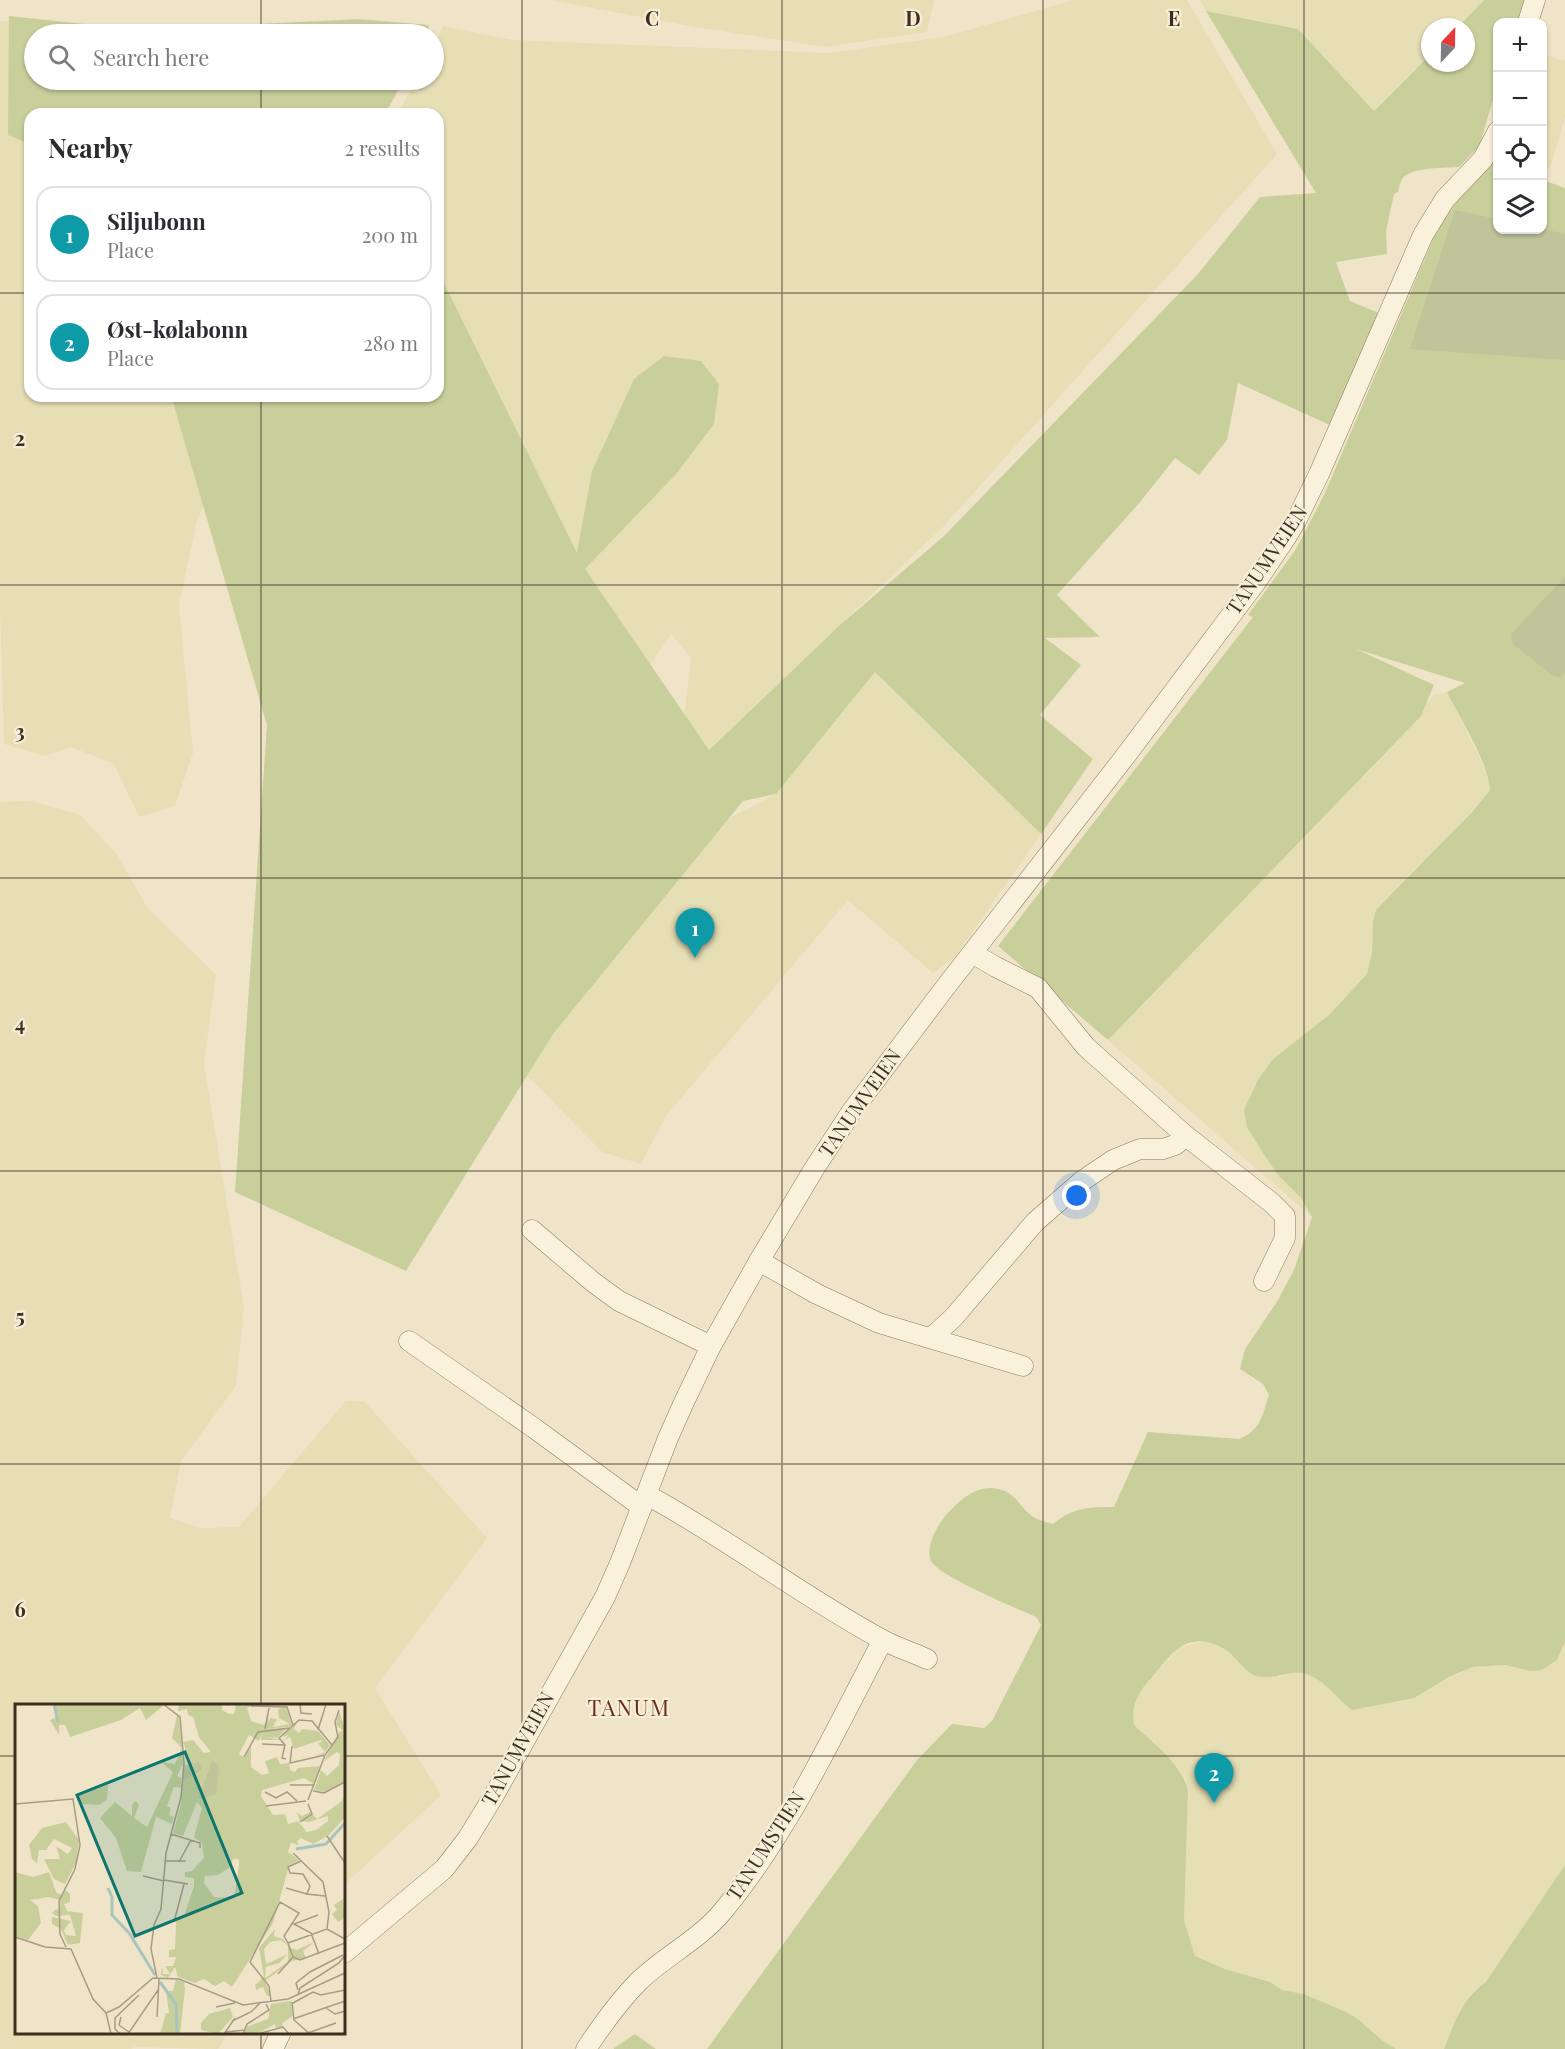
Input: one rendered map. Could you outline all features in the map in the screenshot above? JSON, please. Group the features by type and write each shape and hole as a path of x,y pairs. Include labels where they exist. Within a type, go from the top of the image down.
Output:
{"street":[{"path":"1529,18 1535,0"},
{"name":"TANUMVEIEN","path":"345,1952 444,1869 468,1838 605,1597 668,1438 711,1346 814,1169 852,1111 1127,754 1256,582 1285,539 1319,474 1423,234 1445,199 1483,159 1493,139"},
{"path":"972,953 1038,988 1086,1047 1186,1136 1272,1203 1284,1216 1284,1238 1264,1281"},
{"path":"931,1338 953,1318 1035,1222 1082,1180 1113,1160 1140,1149 1163,1149 1175,1145 1186,1136"},
{"path":"532,1230 592,1282 619,1300 711,1346"},
{"path":"759,1261 817,1294 879,1323 1023,1366"},
{"path":"409,1341 644,1501 686,1516 788,1584 883,1640 927,1659"},
{"name":"TANUMSTIEN","path":"586,2049 602,2025 640,1981 721,1914 751,1876 793,1808 883,1640"},
{"path":"273,2049 280,2034"}],"shaded area":[{"path":"550,0 934,0 927,32 825,47 695,27"},
{"path":"1074,0 1187,0 1277,154 944,526 696,762 682,732 691,658 671,634 603,733 444,331 444,108 401,108 411,90 444,90 444,26 513,40 829,53 943,37"},
{"path":"1200,0 1484,0 1467,18 1421,18 1421,64 1374,111 1298,29 1206,11"},
{"path":"0,21 41,21 39,24 24,24 24,90 33,90 31,108 24,108 24,402 334,402 220,470 197,520 179,605 193,753 175,806 139,817 114,764 71,747 45,756 4,744 0,603"},
{"path":"1547,55 1565,61 1565,117 1550,168 1547,168"},
{"path":"875,672 1041,834 955,957 933,973 848,900 666,1116 641,1164 602,1152 511,1059 718,824 776,794"},
{"path":"1447,692 1480,758 1490,790 1373,922 1372,953 1368,974 1329,1015 1273,1059 1247,1127 1278,1175 1301,1198 1312,1217 1108,1040 1434,695"},
{"path":"32,801 80,815 116,853 147,907 216,975 204,1064 244,1307 236,1386 181,1461 170,1518 201,1528 239,1527 346,1401 364,1401 487,1538 375,1688 441,1795 345,1884 345,1704 15,1704 15,2034 227,2034 218,2049 134,2047 131,2049 0,2049 0,802"},
{"path":"1203,1641 1212,1642 1234,1657 1279,1677 1293,1673 1312,1676 1323,1682 1352,1710 1434,1685 1473,1667 1505,1665 1530,1671 1557,1660 1565,1642 1565,1865 1485,1983 1474,1990 1460,2010 1444,2049 1396,2049 1358,2019 1344,2011 1304,1994 1282,1990 1270,1982 1225,1969 1195,1956 1184,1920 1188,1790 1185,1777 1134,1725 1132,1717 1138,1695 1144,1685 1179,1648"}],"green space":[{"path":"1484,0 1525,0 1518,18 1493,18 1493,100 1479,147 1459,167 1421,170 1407,174 1403,178 1398,192 1394,194 1386,231 1387,254 1336,262 1350,301 1379,313 1332,426 1238,383 1227,440 1199,475 1175,458 1141,501 1057,595 1100,637 1045,638 1081,665 1040,715 1093,759 1041,834 875,672 776,794 743,801 553,1034 406,1271 235,1192 267,725 173,402 444,402 444,283 577,553 592,471 634,379 664,356 701,361 719,384 714,424 676,474 585,569 709,750 840,625 944,536 1198,274 1260,197 1316,193 1206,11 1298,29 1374,111 1421,64 1421,72 1475,72 1475,18 1467,18"},
{"path":"9,16 84,24 24,24 24,90 398,90 388,108 24,108 24,142 8,135"},
{"path":"358,19 417,24 259,24"},
{"path":"1488,161 1493,163 1493,234 1547,234 1547,181 1565,188 1565,1642 1557,1660 1542,1670 1530,1671 1505,1665 1473,1667 1449,1677 1414,1698 1352,1710 1325,1685 1310,1676 1292,1673 1270,1677 1256,1676 1247,1671 1222,1648 1200,1641 1185,1644 1171,1655 1144,1686 1137,1698 1133,1711 1134,1725 1173,1763 1188,1790 1184,1920 1195,1956 1225,1969 1270,1982 1282,1990 1304,1994 1344,2011 1358,2019 1396,2049 707,2049 917,1760 952,1724 984,1728 992,1721 1041,1625 1036,1617 948,1575 931,1561 931,1543 946,1515 961,1500 985,1488 1000,1489 1006,1492 1032,1516 1053,1524 1068,1514 1082,1509 1114,1507 1148,1432 1239,1439 1256,1427 1262,1416 1269,1395 1263,1384 1240,1369 1245,1349 1278,1300 1294,1270 1312,1217 1301,1198 1278,1175 1263,1153 1247,1127 1244,1110 1258,1080 1273,1059 1329,1015 1367,974 1372,953 1373,922 1376,910 1472,812 1490,790 1479,753 1447,692 1465,683 1356,649 1434,685 1421,716 1108,1040 998,946 1253,617 1248,615 1296,549 1325,493 1440,223"},
{"path":"1455,210 1493,218 1493,234 1547,234 1547,230 1565,234 1565,360 1410,349"},
{"path":"1565,577 1565,672 1561,677 1553,676 1513,644 1511,634"},
{"path":"1565,1865 1565,2049 1444,2049 1455,2021 1470,1996 1485,1983"},
{"path":"635,2034 656,2049 614,2049 614,2048"}],"place":[{"name":"Siljubonn","path":"695,958"},
{"name":"Øst-kølabonn","path":"1214,1803"}],"district":[{"name":"TANUM","path":"629,1708"}]}
